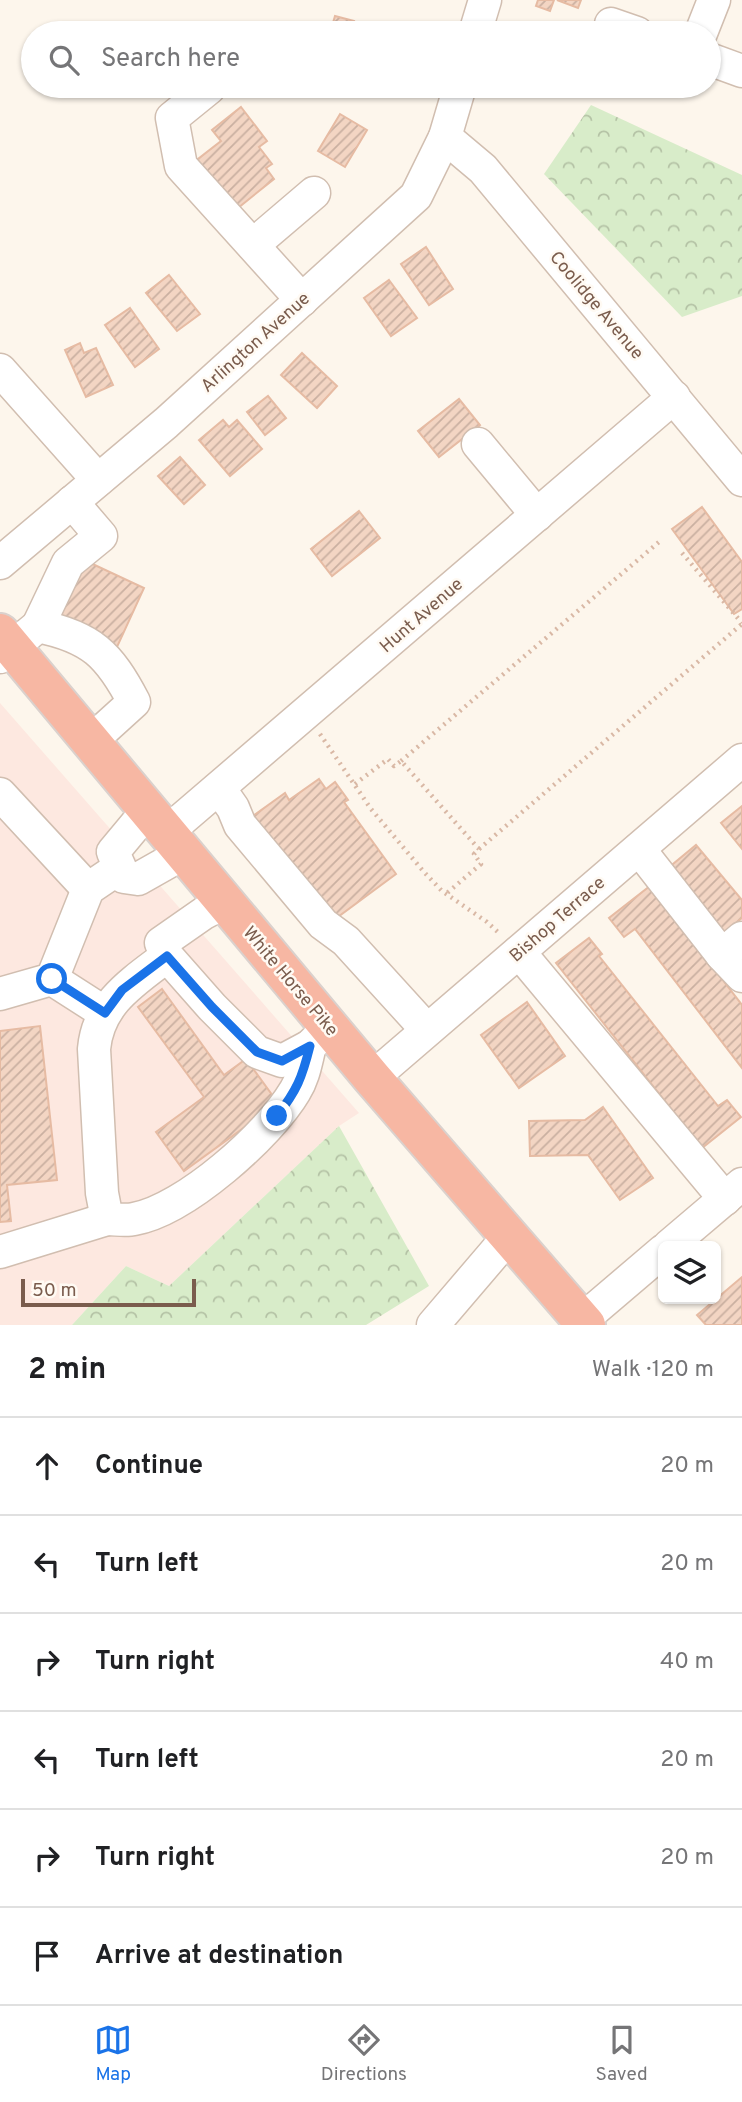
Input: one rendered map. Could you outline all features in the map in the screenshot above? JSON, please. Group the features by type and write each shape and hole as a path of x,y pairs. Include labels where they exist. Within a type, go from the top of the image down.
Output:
{"highway":[{"name":"White Horse Pike","path":"13,641 91,741 225,902 320,1037 372,1078 584,1323"}],"street":[{"path":"479,21 485,0"},
{"path":"706,21 714,0"},
{"path":"721,63 742,71"},
{"path":"197,98 172,118 181,166 302,300"},
{"name":"Arlington Avenue","path":"0,563 166,423 416,196 445,137 456,98"},
{"name":"Coolidge Avenue","path":"445,137 483,169 742,480"},
{"path":"253,245 314,192"},
{"path":"0,370 99,480"},
{"name":"Hunt Avenue","path":"166,832 674,397"},
{"path":"478,444 537,515"},
{"path":"13,641 68,563 101,536 72,502"},
{"path":"13,641 64,631 94,646 119,673 134,702 91,741"},
{"name":"Bishop Terrace","path":"372,1078 742,760"},
{"path":"219,788 251,839 323,924 346,941 426,1030"},
{"path":"0,793 88,889"},
{"path":"166,832 138,879 124,877 113,852 166,832"},
{"path":"639,849 735,957"},
{"path":"52,979 88,889 119,868"},
{"path":"225,902 204,913 162,943 167,956 257,1052 282,1061 320,1037"},
{"path":"519,952 733,1192 675,1241"},
{"path":"104,1206 94,1049 96,1029 122,990 167,956"},
{"path":"0,994 52,979 105,1013"},
{"path":"0,1252 104,1206 134,1219 173,1204 211,1180 277,1116 295,1092 320,1037"},
{"path":"432,1325 509,1236"},
{"path":"584,1323 658,1256"}],"path":[{"path":"355,784 388,759 394,766 401,761 659,542"},
{"path":"447,893 481,864 474,854 479,849 742,624 682,553"},
{"path":"306,714 372,809 424,872 442,891 486,922 519,952"},
{"path":"401,761 479,849"}],"shaded area":[{"path":"0,703 359,1113 339,1126 169,1286 126,1266 72,1325 0,1325"}],"green space":[{"path":"591,105 742,175 742,296 682,317 544,174"},
{"path":"339,1126 429,1286 366,1325 72,1325 126,1266 169,1286"}],"building":[{"path":"538,0 554,0 550,11 536,6"},
{"path":"557,0 581,0 578,8"},
{"path":"335,16 354,21 334,21"},
{"path":"241,107 267,141 259,147 272,164 266,168 274,179 228,216 189,166 221,141 212,130"},
{"path":"340,114 367,130 345,167 318,151"},
{"path":"426,247 453,289 429,305 401,264"},
{"path":"169,275 200,314 177,331 146,293"},
{"path":"389,280 417,318 391,336 364,298"},
{"path":"130,308 159,349 135,367 105,325"},
{"path":"80,343 84,353 96,348 113,385 86,397 65,350"},
{"path":"302,353 337,386 317,408 281,375"},
{"path":"268,396 286,418 265,435 247,412"},
{"path":"459,399 480,425 439,457 418,431"},
{"path":"223,420 229,427 237,420 262,449 230,476 199,440"},
{"path":"180,457 205,485 184,504 158,476"},
{"path":"702,507 742,562 742,609 734,614 672,529"},
{"path":"359,511 380,538 332,576 311,549"},
{"path":"84,560 144,588 117,647 57,619"},
{"path":"319,779 326,789 335,782 348,800 344,802 396,874 331,922 253,816 285,793 289,800"},
{"path":"742,806 742,849 721,823"},
{"path":"696,845 742,900 742,918 715,940 661,874"},
{"path":"650,886 742,1005 742,1068 635,929 624,937 609,918"},
{"path":"589,938 602,954 599,956 718,1106 727,1100 741,1117 702,1148 556,963"},
{"path":"162,989 224,1075 246,1059 278,1103 184,1171 156,1132 204,1097 138,1007"},
{"path":"527,1002 565,1056 519,1088 481,1035"},
{"path":"40,1026 57,1180 7,1185 11,1221 0,1222 0,1031"},
{"path":"603,1107 653,1178 620,1200 588,1155 530,1156 529,1121 585,1120"},
{"path":"742,1277 742,1325 706,1325 697,1315 710,1304 721,1304 721,1295"}],"route":[{"path":"52,979 105,1013 122,990 167,956 257,1052 282,1061 310,1046 295,1092 277,1116"}]}
